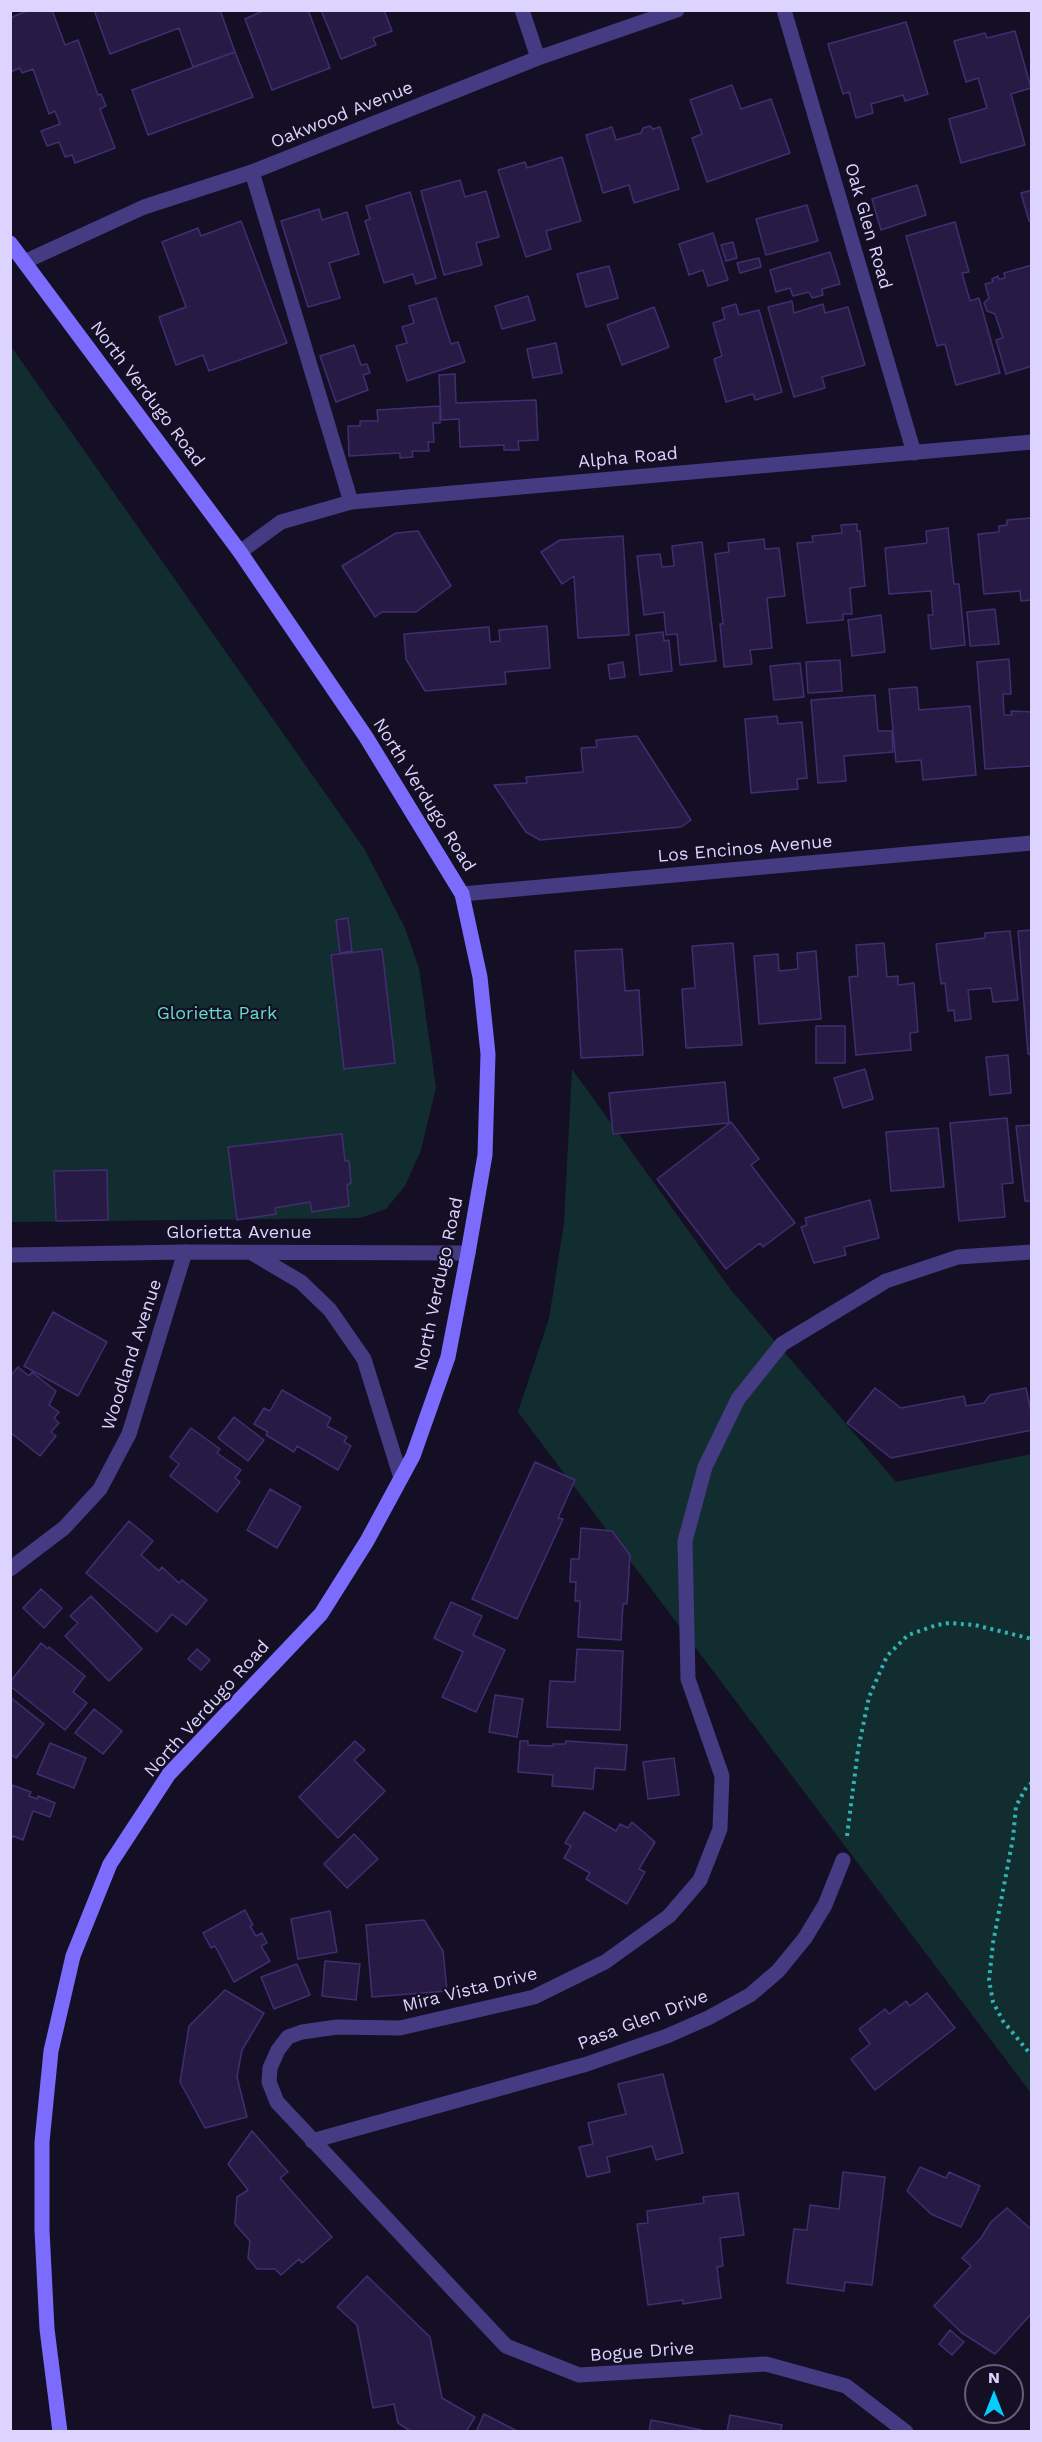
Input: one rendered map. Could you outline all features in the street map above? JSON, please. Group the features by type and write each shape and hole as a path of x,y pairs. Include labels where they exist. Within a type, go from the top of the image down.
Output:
{"main road":[{"name":"North Verdugo Road","path":"10,243 240,552 366,737 462,894 480,977 488,1054 485,1155 468,1253 448,1357 413,1456 368,1541 321,1614 169,1774 110,1864 73,1956 51,2051 42,2142 42,2230 47,2329 60,2432"}],"street":[{"path":"522,10 538,58"},
{"name":"Oakwood Avenue","path":"24,262 144,207 252,172 538,58 677,10"},
{"name":"Oak Glen Road","path":"784,10 914,453"},
{"path":"252,172 351,502"},
{"name":"Alpha Road","path":"240,552 281,522 351,502 1032,442"},
{"name":"Los Encinos Avenue","path":"462,894 1032,843"},
{"name":"Glorietta Avenue","path":"10,1255 388,1251 468,1253"},
{"name":"Woodland Avenue","path":"10,1569 64,1528 100,1489 129,1434 185,1252"},
{"name":"Mira Vista Drive","path":"312,2141 277,2102 268,2082 270,2068 278,2050 288,2037 302,2032 337,2027 400,2028 534,1997 605,1962 669,1916 700,1880 720,1829 722,1776 688,1679 685,1541 705,1467 738,1399 782,1344 886,1281 958,1257 1032,1252"},
{"path":"252,1253 301,1282 330,1310 364,1359 401,1478"},
{"name":"Pasa Glen Drive","path":"312,2141 587,2064 667,2036 708,2018 750,1995 777,1971 806,1938 825,1905 843,1860"},
{"name":"Bogue Drive","path":"312,2141 506,2346 579,2375 766,2364 846,2386 906,2432"}],"path":[{"path":"843,1860 858,1750 869,1697 887,1656 908,1635 949,1623 975,1625 1032,1639"},
{"path":"1032,1783 1027,1786 1016,1806 1013,1838 993,1943 989,1980 993,2002 1003,2021 1032,2056"}],"green space":[{"name":"Glorietta Park","path":"10,345 365,850 405,928 419,968 436,1087 421,1150 405,1186 386,1209 360,1218 11,1222"},
{"path":"572,1069 731,1290 896,1482 1031,1454 1031,1638 1015,1620 1032,1640 1031,2093 518,1412 549,1319 564,1223"}],"building":[{"path":"29,10 52,10 65,45 78,40 98,95 101,94 106,106 100,109 115,148 75,163 72,155 65,157 59,142 47,146 41,131 60,124 55,111 49,114 33,69 22,73 20,68 10,72 10,18"},
{"path":"94,10 220,10 235,52 193,67 179,28 110,54"},
{"path":"265,10 308,10 330,68 272,90 245,19"},
{"path":"321,10 384,10 392,31 373,38 376,45 341,59"},
{"path":"906,22 928,94 905,101 903,95 871,104 873,113 856,118 849,92 843,94 828,44"},
{"path":"1015,31 1031,88 1011,94 1025,145 961,163 949,119 987,108 978,78 966,82 954,41 985,33 987,38"},
{"path":"235,52 253,97 148,135 132,90"},
{"path":"732,85 741,109 771,99 790,153 707,182 692,138 702,134 690,100"},
{"path":"650,126 653,129 660,127 679,189 634,203 629,185 603,193 586,135 612,127 616,140 641,133 643,128"},
{"path":"562,157 581,221 546,231 551,249 526,257 498,170 525,162 527,168"},
{"path":"460,180 465,197 486,191 499,237 476,243 482,265 444,275 421,191"},
{"path":"917,185 926,215 881,230 872,199"},
{"path":"1032,190 1032,221 1029,221 1021,193"},
{"path":"410,192 436,278 416,284 413,274 384,283 365,221 370,219 366,206"},
{"path":"807,205 818,241 766,255 756,219"},
{"path":"319,209 322,220 347,212 359,254 329,263 340,298 308,307 281,221"},
{"path":"241,221 287,343 209,371 203,355 176,365 159,317 186,307 162,242 198,228 201,236"},
{"path":"955,222 969,272 962,273 970,301 979,298 1000,373 956,385 945,344 937,346 906,236"},
{"path":"713,233 728,280 708,286 703,270 689,275 679,244"},
{"path":"733,242 737,258 726,261 721,245"},
{"path":"830,252 840,284 822,289 823,295 812,298 809,292 793,296 790,288 776,292 770,270"},
{"path":"759,258 761,267 740,273 737,263"},
{"path":"1032,265 1032,366 1006,374 996,340 1003,338 995,314 987,311 984,303 989,298 985,284 993,282 992,279 998,276 999,279 1005,278 1004,273"},
{"path":"609,266 618,298 586,307 577,274"},
{"path":"528,296 535,320 502,329 495,306"},
{"path":"436,298 451,344 458,342 465,362 407,381 396,346 407,343 402,327 414,323 409,306"},
{"path":"792,301 794,313 823,304 825,313 848,307 865,365 822,377 825,388 794,397 768,307"},
{"path":"736,304 739,315 759,310 782,392 755,400 753,394 726,402 714,359 722,356 713,323 725,319 722,308"},
{"path":"654,307 669,347 622,365 607,325"},
{"path":"556,343 562,373 533,378 527,349"},
{"path":"354,345 361,365 367,364 370,373 363,375 368,390 336,402 320,356"},
{"path":"455,374 456,403 536,400 538,440 518,441 519,450 504,450 504,445 460,447 459,419 441,420 439,375"},
{"path":"440,406 440,423 433,423 434,442 428,442 429,451 412,451 413,457 400,458 400,453 349,456 348,426 360,426 360,421 378,421 377,410"},
{"path":"1031,518 1032,600 1021,601 1020,591 984,594 978,534 999,532 999,526 1007,525 1007,520"},
{"path":"857,524 857,531 860,531 865,586 850,588 852,614 843,614 843,620 807,623 797,543 813,542 812,536 842,533 841,525"},
{"path":"948,528 954,584 959,584 965,645 931,649 928,615 933,615 931,591 889,594 885,548 927,543 926,531"},
{"path":"418,531 451,586 416,612 382,612 375,617 342,566 396,533"},
{"path":"623,536 629,635 578,638 574,576 562,584 541,552 560,540"},
{"path":"764,539 765,549 779,548 785,596 767,598 772,648 750,650 752,664 724,667 720,624 723,624 715,554 729,552 728,543"},
{"path":"702,542 716,661 680,665 677,634 666,635 664,612 644,615 637,556 660,554 662,567 674,566 672,546"},
{"path":"995,609 999,644 970,646 967,612"},
{"path":"881,615 885,652 852,656 848,620"},
{"path":"547,626 550,668 505,672 506,684 425,691 406,659 404,634 489,627 490,642 500,641 499,630"},
{"path":"663,632 664,641 669,640 672,671 640,675 636,635"},
{"path":"1009,659 1011,694 1003,694 1004,715 1012,715 1011,711 1032,712 1032,766 985,769 977,662"},
{"path":"840,660 842,691 808,693 806,662"},
{"path":"623,662 625,677 610,679 608,665"},
{"path":"800,663 804,697 774,700 770,666"},
{"path":"917,687 919,710 970,706 976,775 923,780 921,760 896,762 889,689"},
{"path":"875,695 878,731 892,731 893,752 844,756 846,781 818,783 811,700"},
{"path":"777,716 778,724 802,722 807,778 797,779 798,789 751,793 745,719"},
{"path":"637,736 691,820 681,827 540,840 526,832 494,785 527,783 526,777 583,772 581,748 597,747 596,740"},
{"path":"348,918 352,951 340,953 336,920"},
{"path":"1032,930 1032,1054 1028,1054 1018,931"},
{"path":"1010,931 1018,1000 993,1002 991,988 968,990 971,1019 955,1021 954,1010 948,1011 945,983 941,984 936,944 985,938 985,933"},
{"path":"733,943 742,1045 686,1048 682,989 695,988 692,946"},
{"path":"884,943 887,977 898,976 898,985 914,983 918,1032 910,1033 911,1050 856,1055 849,977 858,976 856,945"},
{"path":"382,949 395,1063 344,1069 331,955"},
{"path":"622,949 625,991 639,990 643,1055 581,1058 575,951"},
{"path":"816,951 821,1019 759,1024 754,956 778,954 779,971 798,969 797,953"},
{"path":"816,1026 845,1026 845,1063 816,1063"},
{"path":"1008,1055 1011,1093 990,1095 986,1057"},
{"path":"865,1069 873,1099 843,1108 834,1078"},
{"path":"725,1082 729,1123 613,1134 609,1093"},
{"path":"1007,1118 1013,1183 1002,1184 1005,1217 959,1221 950,1123"},
{"path":"731,1122 759,1159 751,1165 795,1223 763,1247 760,1243 726,1269 657,1179"},
{"path":"1032,1125 1032,1201 1025,1201 1016,1126"},
{"path":"938,1128 944,1187 891,1191 886,1132"},
{"path":"342,1134 345,1161 349,1161 351,1183 347,1185 349,1206 312,1212 310,1202 275,1208 276,1214 237,1220 228,1147"},
{"path":"107,1170 108,1220 56,1221 54,1171"},
{"path":"870,1200 879,1238 844,1247 846,1255 814,1263 801,1227 807,1225 805,1218"},
{"path":"53,1312 107,1342 78,1396 24,1366"},
{"path":"18,1367 29,1376 32,1372 56,1391 49,1405 59,1412 54,1418 59,1423 51,1432 56,1436 40,1456 10,1432 10,1376"},
{"path":"875,1388 901,1408 964,1396 966,1406 984,1403 990,1395 1026,1388 1032,1416 1032,1430 891,1458 847,1423"},
{"path":"282,1390 331,1418 327,1426 347,1437 344,1442 351,1446 338,1470 297,1446 294,1452 266,1435 268,1432 254,1424 264,1408 270,1411"},
{"path":"234,1417 264,1440 248,1461 218,1438"},
{"path":"191,1428 220,1449 217,1453 241,1470 235,1478 240,1482 217,1512 170,1476 179,1464 170,1457"},
{"path":"535,1462 575,1480 558,1518 563,1519 517,1619 472,1599"},
{"path":"270,1489 301,1507 277,1548 247,1530"},
{"path":"129,1521 153,1541 141,1555 159,1571 162,1567 179,1583 182,1580 207,1600 186,1625 172,1614 157,1632 86,1573"},
{"path":"581,1528 612,1531 630,1555 627,1604 623,1604 621,1640 578,1637 580,1601 575,1601 576,1582 570,1582 571,1559 579,1559"},
{"path":"41,1589 62,1608 44,1628 23,1608"},
{"path":"91,1596 142,1649 109,1681 65,1636 78,1623 70,1616"},
{"path":"451,1602 482,1616 473,1635 505,1650 476,1712 442,1697 463,1652 434,1638"},
{"path":"41,1643 85,1676 73,1692 87,1703 65,1730 10,1686 10,1682"},
{"path":"197,1649 210,1660 201,1670 188,1659"},
{"path":"577,1649 623,1651 620,1730 547,1727 550,1681 575,1682"},
{"path":"495,1695 523,1699 517,1737 489,1732"},
{"path":"10,1697 44,1724 16,1758 10,1754"},
{"path":"94,1709 122,1731 103,1754 75,1733"},
{"path":"355,1741 365,1750 354,1760 385,1791 338,1838 299,1797"},
{"path":"520,1741 528,1741 528,1745 553,1746 553,1744 565,1744 566,1741 627,1745 625,1770 595,1768 593,1789 552,1786 553,1775 518,1772"},
{"path":"50,1743 86,1758 74,1788 37,1774"},
{"path":"674,1758 679,1795 648,1799 643,1762"},
{"path":"12,1785 31,1792 29,1796 37,1799 38,1796 55,1803 50,1817 33,1811 23,1840 13,1836 10,1842"},
{"path":"584,1812 616,1831 620,1824 628,1828 632,1822 655,1842 639,1869 645,1872 627,1904 586,1879 590,1873 564,1858 571,1846 565,1843"},
{"path":"354,1834 378,1859 347,1888 324,1864"},
{"path":"245,1910 256,1936 262,1933 267,1943 261,1946 270,1961 234,1982 215,1946 211,1948 203,1933"},
{"path":"330,1911 337,1952 298,1959 291,1919"},
{"path":"424,1920 443,1951 447,1991 372,1997 366,1925"},
{"path":"325,1961 360,1964 356,2000 322,1996"},
{"path":"297,1964 310,1995 274,2009 261,1977"},
{"path":"225,1990 264,2013 242,2050 237,2077 247,2117 205,2128 180,2082 189,2026"},
{"path":"927,1993 955,2028 875,2090 851,2059 870,2044 859,2029 885,2009 889,2014 906,2001 910,2006"},
{"path":"663,2074 683,2153 656,2160 652,2146 607,2157 610,2172 587,2177 579,2147 593,2144 588,2123 626,2114 618,2084"},
{"path":"252,2131 288,2172 280,2178 332,2237 302,2263 299,2259 281,2275 275,2269 257,2269 248,2258 250,2241 235,2224 237,2197 248,2190 228,2164"},
{"path":"920,2167 946,2178 949,2172 980,2186 961,2227 931,2214 907,2191"},
{"path":"843,2172 885,2177 872,2285 845,2282 844,2291 787,2283 794,2229 807,2230 810,2205 839,2209"},
{"path":"738,2193 744,2235 720,2238 723,2266 717,2267 721,2298 683,2304 683,2300 648,2305 637,2224 648,2223 647,2211 704,2203 703,2197"},
{"path":"1007,2208 1032,2230 1032,2313 995,2354 962,2333 934,2306 971,2266 962,2258 981,2238 991,2222"},
{"path":"367,2276 430,2337 442,2398 475,2417 466,2432 412,2432 398,2423 394,2404 373,2408 357,2325 337,2307"},
{"path":"950,2330 964,2342 952,2355 939,2344"},
{"path":"484,2414 519,2432 476,2432"},
{"path":"730,2415 782,2425 780,2432 727,2432"},
{"path":"651,2420 702,2430 649,2432"}]}
